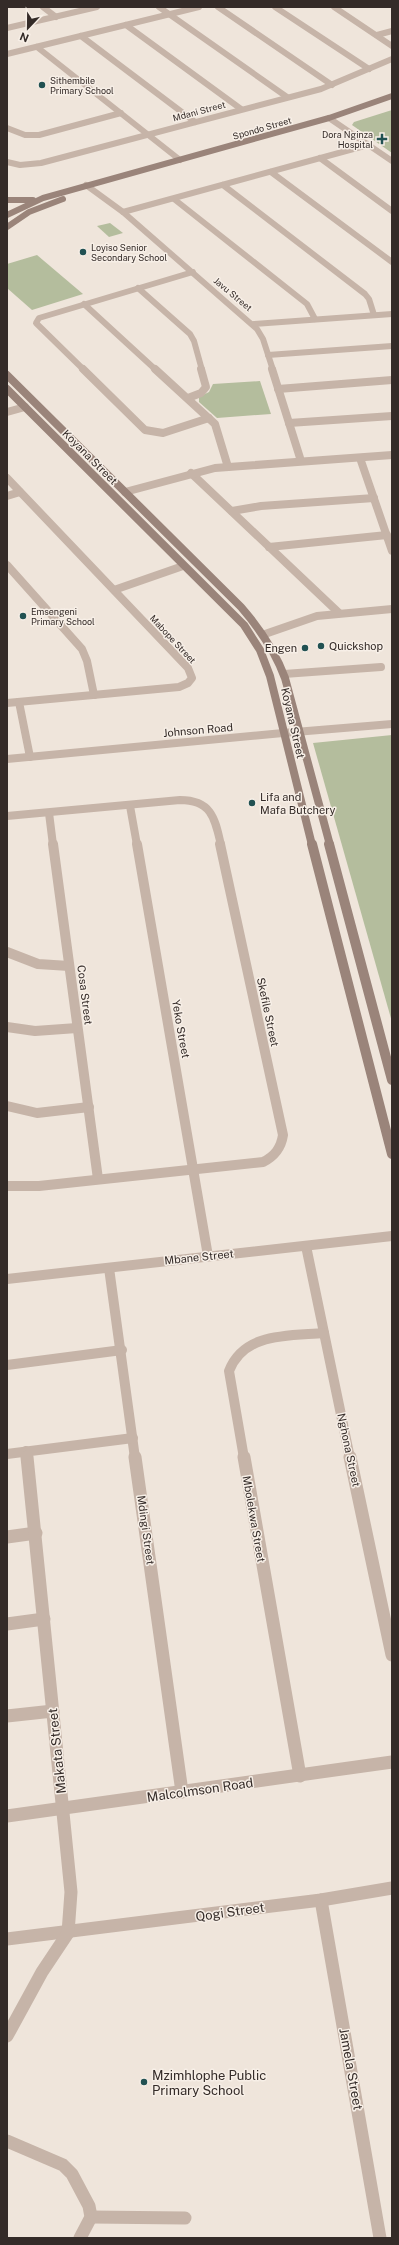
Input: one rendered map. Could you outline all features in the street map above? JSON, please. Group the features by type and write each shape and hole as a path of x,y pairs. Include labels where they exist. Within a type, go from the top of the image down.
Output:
{"main road":[{"name":"Spondo Street","path":"7,215 43,198 329,118 392,96"},
{"name":"Spondo Street","path":"7,227 24,215 55,202 136,173"},
{"path":"7,200 43,198"},
{"path":"7,207 24,215"},
{"path":"7,215 17,219"},
{"name":"Koyana Street","path":"7,375 230,596 265,634 276,654 284,674 300,732 392,1080"},
{"name":"Koyana Street","path":"7,389 244,625 254,638 269,670 283,733 392,1154"}],"street":[{"path":"43,7 56,17"},
{"path":"8,26 56,17 97,7"},
{"path":"160,7 287,98"},
{"path":"7,54 200,7"},
{"path":"218,7 332,85"},
{"path":"275,7 368,69"},
{"path":"334,7 392,46"},
{"path":"126,25 241,109"},
{"path":"377,35 392,31"},
{"path":"81,36 195,122"},
{"path":"37,47 180,160"},
{"name":"Mdani Street","path":"7,162 15,164 33,164 287,98 332,85 392,58"},
{"path":"7,128 25,134 39,135 121,113"},
{"path":"329,118 392,161"},
{"path":"123,212 368,145"},
{"path":"320,158 392,211"},
{"path":"271,172 392,262"},
{"path":"223,185 364,294 369,299 374,315"},
{"name":"Javu Street","path":"86,186 123,212 254,324 260,334 268,355 301,461"},
{"path":"174,199 307,304 315,319"},
{"path":"193,272 54,312 39,318 36,323 38,327 145,430 155,433 168,432 209,418"},
{"path":"138,288 190,334 194,341 206,387 201,393 188,398"},
{"path":"84,304 209,418 219,433 228,467"},
{"path":"254,324 392,314"},
{"path":"268,355 392,346"},
{"path":"278,389 392,380"},
{"path":"7,412 25,407"},
{"path":"289,423 392,416"},
{"path":"125,492 191,473 228,467 392,456"},
{"path":"360,458 392,551"},
{"path":"191,473 339,613"},
{"name":"Mabope Street","path":"7,478 188,668 192,678 188,683 179,687 7,703"},
{"path":"7,496 20,492"},
{"path":"232,511 267,505 374,498"},
{"path":"269,547 386,535"},
{"path":"7,565 82,649 87,661 94,695"},
{"path":"114,590 184,566"},
{"path":"265,634 317,616 392,608"},
{"path":"284,674 381,667"},
{"path":"19,702 30,757"},
{"name":"Johnson Road","path":"7,759 392,724"},
{"name":"Skefile Street","path":"7,816 194,800 209,808 213,815 283,1135 282,1144 278,1150 272,1157 263,1162 39,1186 7,1186"},
{"name":"Yeko Street","path":"130,806 208,1256"},
{"name":"Cosa Street","path":"49,813 98,1179"},
{"path":"7,952 38,964 69,966"},
{"path":"7,1026 35,1031 77,1028"},
{"path":"7,1106 37,1113 89,1107"},
{"name":"Mbane Street","path":"7,1279 392,1236"},
{"name":"Nghona Street","path":"306,1246 392,1655"},
{"name":"Mdingi Street","path":"110,1268 182,1792"},
{"name":"Mbolekwa Street","path":"300,1776 229,1371 231,1363 239,1351 255,1342 324,1333"},
{"path":"7,1365 122,1350"},
{"path":"7,1454 133,1438"},
{"name":"Makata Street","path":"26,1451 36,1533 63,1810 70,1892 68,1933"},
{"path":"7,1537 36,1533"},
{"path":"7,1624 44,1619"},
{"path":"7,1716 53,1710"},
{"name":"Malcolmson Road","path":"7,1816 63,1810 392,1762"},
{"name":"Qogi Street","path":"7,1939 68,1933 321,1900 392,1888"},
{"name":"Jamela Street","path":"321,1900 380,2238"},
{"path":"7,2036 42,1972 68,1933"},
{"path":"7,2141 63,2165 72,2174 89,2206 91,2217 80,2238"},
{"path":"91,2217 185,2218"}],"green space":[{"name":"Dora Nginza Hospital","path":"392,110 392,153 352,125 354,122"},
{"path":"110,223 123,233 109,237 97,226"},
{"path":"37,255 83,294 32,310 7,288 7,264"},
{"path":"260,381 271,414 217,418 199,402 199,397 209,392 213,384"},
{"path":"392,735 392,1022 313,743"}],"place":[{"name":"Sithembile Primary School","path":"42,85"},
{"name":"Dora Nginza Hospital","path":"382,139"},
{"name":"Loyiso Senior Secondary School","path":"83,252"},
{"name":"Emsengeni Primary School","path":"23,616"},
{"name":"Quickshop","path":"321,646"},
{"name":"Engen","path":"305,648"},
{"name":"Lifa and Mafa Butchery","path":"252,803"},
{"name":"Mzimhlophe Public Primary School","path":"144,2082"}]}
